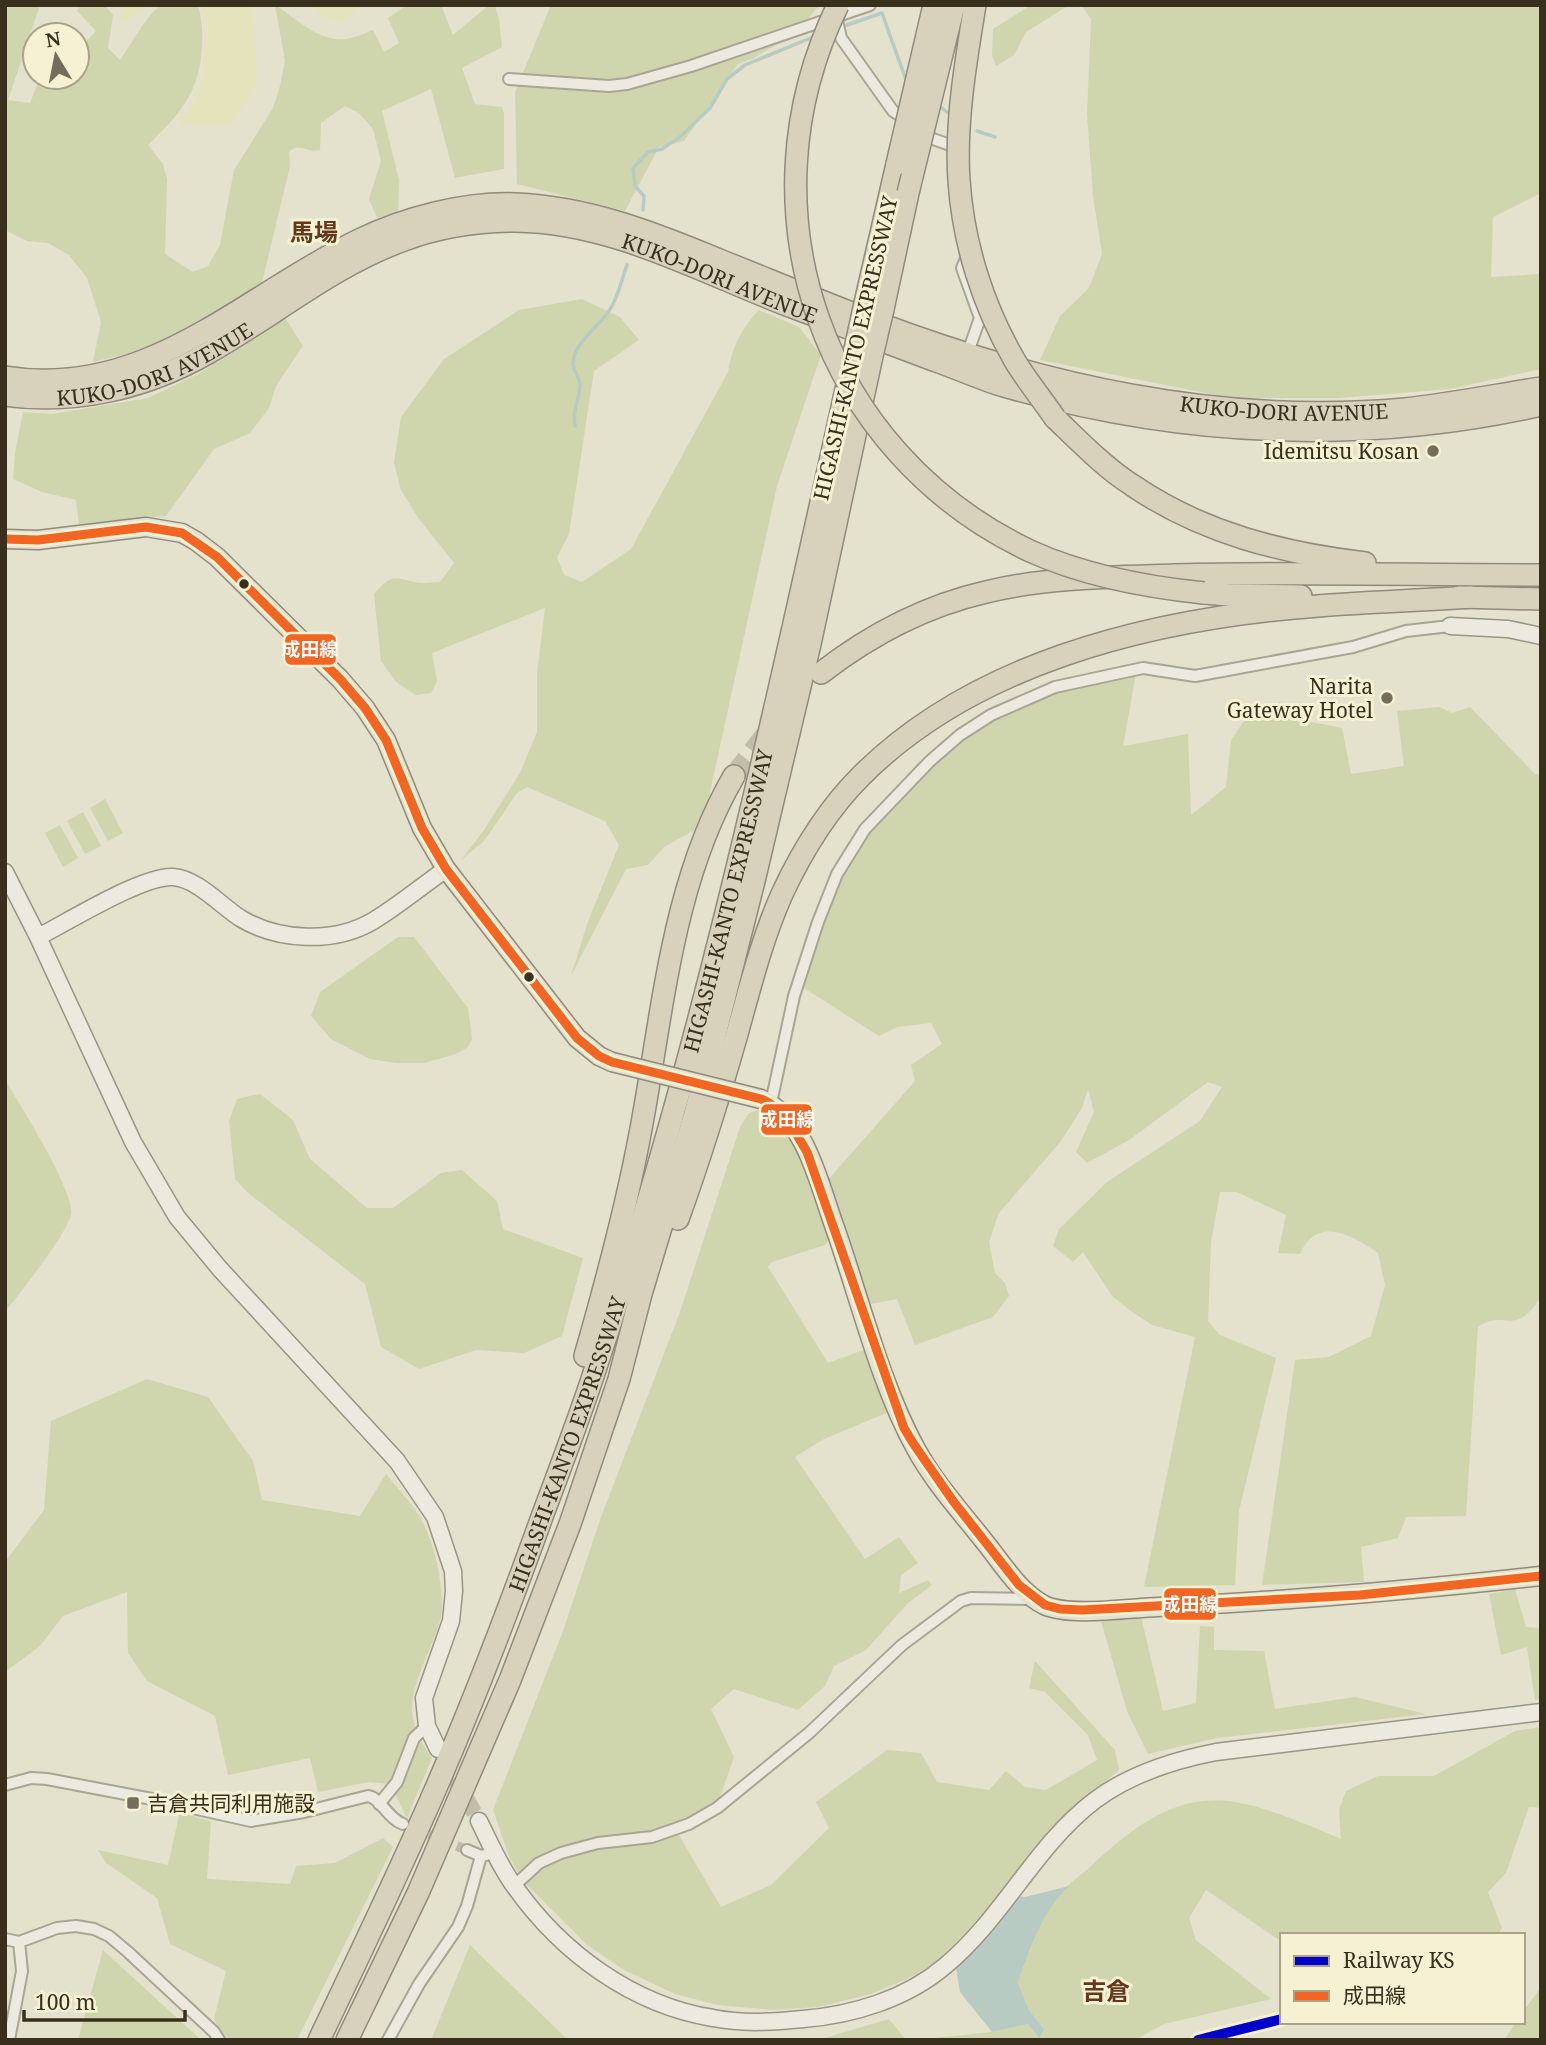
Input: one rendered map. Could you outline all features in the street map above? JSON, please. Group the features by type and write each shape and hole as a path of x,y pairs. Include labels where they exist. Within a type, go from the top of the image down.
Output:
{"highway":[{"name":"HIGASHI-KANTO EXPRESSWAY","path":"347,2040 418,1893 514,1670 570,1524 619,1379 641,1294 695,1114 810,643 874,306 897,164 934,5"},
{"name":"HIGASHI-KANTO EXPRESSWAY","path":"874,306 908,192 954,5"},
{"path":"975,5 963,83 960,131 959,178 965,227 993,320 1015,362 1055,418 1129,484 1175,511 1212,528 1273,548 1306,555 1450,573"},
{"path":"837,11 815,58 804,98 797,145 794,198 800,251 815,311 830,348 857,397 883,433 922,476 970,515 1004,537 1061,564 1137,585 1229,596 1541,599"},
{"name":"KUKO-DORI AVENUE","path":"5,377 77,377 100,374 150,360 199,336 359,240 421,218 478,207 511,204 575,210 647,231 846,311 967,355 1043,377 1129,396 1182,405 1303,413 1404,409 1541,388"},
{"name":"KUKO-DORI AVENUE","path":"5,395 52,398 133,386 208,353 335,273 379,250 427,233 484,222 513,221 564,225 635,244 779,302 1002,385 1139,416 1247,430 1343,432 1463,421 1541,405"},
{"name":"HIGASHI-KANTO EXPRESSWAY","path":"320,2040 433,1796 516,1590 592,1381 677,1103 864,353"},
{"path":"821,673 863,644 907,619 973,596 1027,584 1080,579 1233,573 1541,574"},
{"path":"619,1379 704,1148 769,926 806,847 861,776 891,749 967,698 1037,666 1086,649 1162,629 1282,609 1471,597"},
{"path":"516,1590 609,1272 640,1136 675,943 691,877 716,808 734,776"}],"main road":[{"path":"5,539 38,540 146,527 181,533 196,541 217,557 366,708 386,740 422,828 446,869 577,1038 599,1056 612,1062 766,1101 785,1115 807,1152 904,1428 942,1488 1010,1574 1035,1599 1058,1609 1100,1610 1360,1595 1541,1576"}],"street":[{"path":"509,79 609,86 627,84 691,66 837,11 870,5"},
{"path":"967,355 980,318 962,268 975,239 967,151 974,62 982,5"},
{"path":"837,11 841,38 893,111 933,139 967,151"},
{"path":"766,1101 794,996 818,922 838,874 865,829 930,761 991,715 1055,687 1143,668 1195,676 1353,647 1406,631 1450,626 1508,629 1541,636"},
{"path":"38,937 143,882 172,877 197,886 241,918 260,928 293,935 326,936 358,928 373,921 446,869"},
{"path":"5,872 38,937 132,1142 177,1217 229,1279 397,1461 435,1517 453,1571 454,1600 448,1633 424,1698 427,1726 438,1749"},
{"path":"514,1886 539,1863 561,1853 598,1843 652,1837 689,1824 716,1808 810,1733 902,1645 961,1601 971,1598 1035,1599"},
{"path":"479,1821 488,1855 555,1936 583,1960 657,2002 712,2018 774,2022 836,2015 886,2000 944,1968 996,1915 1064,1828 1094,1801 1150,1772 1185,1759 1216,1752 1541,1712"},
{"path":"379,1804 397,1782 414,1738 427,1726"},
{"path":"5,1785 31,1778 47,1779 251,1821 304,1812 368,1796 374,1797 394,1821 403,1824"},
{"path":"467,1850 488,1855"},
{"path":"388,2040 419,1984 458,1927 488,1855"},
{"path":"5,1939 19,1942 57,1928 76,1926 94,1929 109,1936 214,2032 219,2040"},
{"path":"9,2040 22,1970 19,1942"}],"green space":[{"path":"5,5 40,5 35,21 21,21 21,61 8,100 30,103 35,91 91,91 91,36 96,31 91,26 91,21 86,21 77,11 81,5 104,5 113,15 108,48 120,60 155,10 168,5 198,5 202,53 197,77 184,105 148,145 163,164 167,179 165,254 193,272 208,266 220,245 234,170 273,108 280,86 285,61 275,5 326,37 346,39 373,30 384,52 399,43 388,18 407,5 441,5 453,35 489,5 495,5 502,47 462,68 475,104 502,107 504,169 455,178 431,89 382,111 399,180 398,213 377,218 369,199 381,161 373,129 359,113 345,106 321,123 320,150 296,148 289,152 290,166 261,287 175,336 134,352 93,362 101,322 87,278 69,255 48,243 27,241 5,230"},
{"path":"118,5 151,5 124,22"},
{"path":"202,5 253,5 257,86 229,126 179,124 201,90 207,25"},
{"path":"307,5 362,5 343,21 320,16"},
{"path":"551,5 820,5 794,34 754,58 738,64 684,141 659,147 625,211 517,184 515,92"},
{"path":"1031,5 1069,5 1026,32 1014,55 996,66 992,55 993,29"},
{"path":"1081,5 1541,5 1541,193 1493,217 1491,277 1541,274 1541,369 1450,389 1339,398 1230,398 1040,360 1060,316 1089,288 1102,254 1093,196 1087,114 1091,19"},
{"path":"582,299 620,317 639,340 594,371 569,534 557,557 564,575 582,582 631,549 728,372 738,339 759,310 799,327 821,355 777,486 700,827 664,847 648,865 626,869 571,976 587,924 619,845 605,821 527,787 517,793 484,841 461,860 484,830 520,773 537,732 537,674 545,608 432,653 437,681 431,693 416,695 396,682 381,661 374,594 393,579 421,583 440,582 454,563 419,519 401,490 394,463 401,417 444,359 519,310"},
{"path":"284,316 303,346 276,386 269,408 250,433 214,449 166,516 79,525 76,500 42,492 13,479 23,412 52,414 148,398 198,374"},
{"path":"1136,674 1123,746 1188,734 1191,815 1226,787 1231,740 1246,718 1280,702 1312,722 1342,728 1351,774 1404,766 1397,711 1440,707 1452,713 1470,707 1535,774 1541,775 1541,1297 1524,1317 1510,1321 1495,1320 1478,1327 1466,1516 1406,1517 1398,1538 1361,1547 1364,1582 1262,1585 1295,1360 1329,1357 1371,1336 1385,1285 1378,1253 1346,1235 1325,1232 1307,1242 1300,1254 1278,1253 1286,1215 1237,1192 1220,1192 1211,1242 1208,1321 1220,1335 1276,1358 1239,1511 1235,1585 1144,1587 1195,1337 1152,1325 1113,1297 1083,1252 1073,1262 1053,1246 1059,1229 1107,1182 1200,1121 1222,1087 1208,1082 1129,1140 1087,1163 1076,1152 1094,1112 1088,1089 1082,1108 1061,1141 999,1213 989,1242 995,1273 1005,1283 1009,1296 993,1317 915,1345 897,1299 870,1304 828,1191 827,1181 915,1081 911,1065 942,1044 931,1023 897,1027 879,1036 804,988 830,906 852,859 886,812 909,787 963,740 991,721 1017,705 1042,695"},
{"path":"105,799 123,833 108,841 90,808"},
{"path":"83,812 101,846 85,854 67,821"},
{"path":"60,825 78,858 63,867 45,833"},
{"path":"398,937 414,937 468,1008 472,1039 468,1047 456,1054 424,1063 370,1059 331,1039 311,1016 320,992"},
{"path":"5,1080 55,1167 70,1202 71,1214 52,1249 5,1312"},
{"path":"260,1094 293,1120 310,1159 367,1208 393,1208 441,1173 462,1170 497,1201 503,1229 583,1258 562,1336 524,1353 476,1350 419,1369 381,1347 365,1284 247,1192 235,1179 229,1121 237,1099"},
{"path":"762,1109 778,1119 789,1131 830,1238 825,1245 772,1262 768,1267 828,1363 869,1348 889,1412 824,1439 795,1457 865,1559 899,1537 918,1563 901,1575 899,1593 928,1580 932,1585 908,1603 866,1650 834,1666 825,1686 798,1710 734,1689 711,1709 734,1757 720,1797 676,1830 721,1907 771,1885 829,1828 816,1802 887,1750 921,1753 937,1782 989,1790 1006,1771 1025,1787 1046,1790 1097,1760 1088,1735 1045,1692 1029,1688 1035,1661 1115,1750 1119,1770 1054,1827 992,1908 951,1953 911,1977 871,1994 818,2007 771,2010 718,2005 675,1994 624,1970 586,1944 521,1879 509,1856 493,1810 563,1631 601,1517 680,1312 740,1127 749,1113"},
{"path":"147,1379 208,1397 253,1461 262,1500 360,1516 386,1474 420,1517 436,1560 442,1606 439,1625 419,1674 412,1701 415,1728 432,1758 407,1818 390,1784 369,1782 318,1792 310,1758 228,1775 215,1716 147,1681 128,1653 127,1592 63,1616 40,1646 5,1672 5,1562 44,1510 51,1421"},
{"path":"1515,1589 1526,1627 1541,1628 1541,1699 1535,1700 1527,1647 1501,1655 1489,1594"},
{"path":"1141,1616 1163,1711 1196,1703 1200,1626 1214,1627 1214,1650 1264,1651 1275,1709 1355,1697 1426,1714 1217,1738 1148,1754 1127,1711 1101,1621"},
{"path":"1541,1727 1541,1808 1529,1807 1506,1873 1488,1892 1502,1928 1498,1933 1280,1933 1280,1941 1206,1890 1189,1918 1196,1940 1271,1999 1164,2024 1135,2040 915,2040 992,2032 1028,2024 1038,2037 1044,2029 1029,2010 1018,1983 1043,1919 1067,1886 1122,1839 1155,1816 1193,1803 1213,1800 1235,1802 1275,1812 1341,1839 1339,1810 1346,1791 1378,1776 1434,1776 1515,1731"},
{"path":"180,1811 211,1822 207,1879 290,1884 296,1866 335,1863 383,1838 393,1847 297,2040 226,2040 214,2019 226,1971 170,1944 157,1898 106,1863 98,1850 168,1865"},
{"path":"470,1945 568,2040 431,2040"},
{"path":"103,1950 201,2040 78,2040"},
{"path":"1541,1987 1541,2040 1504,2040 1515,2024 1525,2024 1525,2009"},
{"path":"889,2019 906,2040 791,2040 825,2038"}],"shaded area":[{"path":"1069,1886 1044,1919 1018,1983 1029,2010 1044,2029 1039,2038 1028,2024 992,2032 960,1992 955,1962 1017,1896 1025,1897"}],"waterway":[{"path":"847,25 882,13 909,82"},
{"path":"643,210 644,196 635,186 633,168 648,152 662,149 680,137 710,108 727,79 745,65 818,35"},
{"path":"937,104 953,117"},
{"path":"977,131 995,137"},
{"path":"575,426 580,384 573,367 574,357 581,344 610,310 627,265"}],"tunnel":[{"path":"734,776 771,728"},
{"path":"443,1757 479,1821"},
{"path":"415,1829 467,1850"}],"rail line":[{"name":"KS","path":"1198,2040 1280,2020"}],"transit line":[{"name":"成田線","path":"5,539 38,540 146,527 182,533 217,557 340,679 365,708 386,740 422,828 446,869 577,1038 599,1056 612,1062 761,1099 783,1115 807,1152 904,1428 953,1501 1019,1585 1045,1605 1082,1610 1360,1595 1541,1576"}],"place":[{"name":"Idemitsu Kosan","path":"1433,451"},
{"name":"Narita Gateway Hotel","path":"1387,698"},
{"name":"吉倉共同利用施設","path":"133,1803"}],"district":[{"name":"馬場","path":"314,231"},
{"name":"吉倉","path":"1106,1990"}]}
